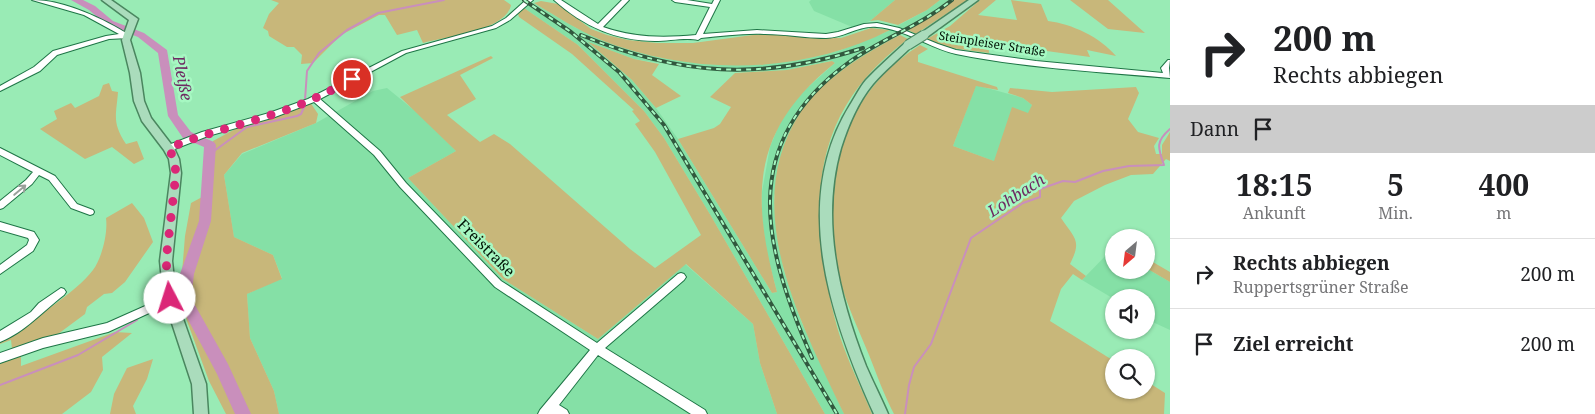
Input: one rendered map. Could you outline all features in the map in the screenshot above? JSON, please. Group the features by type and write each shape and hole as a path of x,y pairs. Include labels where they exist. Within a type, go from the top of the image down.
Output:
{"main road":[{"path":"106,0 134,19 126,40 144,115 169,148 174,160 176,173 166,261 170,298 199,384 202,414"},
{"path":"881,414 843,320 830,260 826,210 828,176 834,147 855,100 879,69 908,45 974,0"}],"street":[{"path":"35,0 86,14 130,32"},
{"path":"169,148 205,134 272,115 313,100 391,57 494,27 508,19 530,0"},
{"name":"Steinpleiser Straße","path":"557,0 598,28 637,38 698,38 762,31 826,36 846,34 860,27 877,25 895,29 928,45 956,52 1090,71 1168,76"},
{"path":"598,28 626,0"},
{"path":"675,0 716,3 698,38"},
{"path":"0,89 37,69 55,53 130,32"},
{"path":"1168,76 1164,68 1170,62"},
{"name":"Freistraße","path":"313,100 377,153 404,185 498,284 597,349"},
{"path":"0,151 52,178 74,206 90,212"},
{"path":"0,206 29,182 38,171"},
{"path":"0,226 31,235 34,240 30,248 0,270"},
{"path":"563,414 547,410 597,349 682,277"},
{"path":"0,337 35,315 42,306 61,292"},
{"path":"0,358 43,343 108,327 170,298"},
{"path":"597,349 701,414"}],"shaded area":[{"path":"271,0 504,0 511,5 507,14 487,27 423,43 417,30 397,35 385,15 379,15 341,35 313,63 301,64 302,55 294,47 287,47 269,36 268,31 263,28 269,14 279,3"},
{"path":"811,0 895,0 870,21 852,27 814,11 809,2"},
{"path":"895,0 940,0 927,10 898,25 878,20 870,21"},
{"path":"940,0 954,0 941,10 856,61 817,92 774,196 776,229 784,271 801,321 844,414 825,414 711,216 664,138 644,111 578,45 524,8 534,3 576,28 661,58 705,64 754,65 809,58 841,50 884,33 927,10","holes":["590,43 634,59 711,71 755,72 787,70 832,61 835,63 797,97 781,120 770,147 762,192 762,216 766,250 777,292 772,293 678,139 656,108 632,80"]},
{"path":"954,0 967,0 916,34 908,30"},
{"path":"980,0 996,0 978,15 1017,20 1011,0 1041,4 1048,21 1085,32 1102,43 1116,56 1087,50 1090,57 988,43 989,53 943,47 925,40 950,26"},
{"path":"1070,0 1108,0 1145,33 1108,29"},
{"path":"541,1 558,4 591,29 607,35 628,40 657,43 693,43 767,33 841,38 871,28 890,30 856,45 821,56 747,65 709,65 672,60 636,52 601,40 534,3"},
{"path":"524,8 578,45 644,111 664,138 711,216 825,414 777,414 760,363 753,324 686,264 598,339 503,279 408,178 456,151 400,97 491,56 493,58 460,75 476,99 447,115 480,142 494,134 510,144 630,249 655,268 701,235 655,152 635,124 640,121 632,111 634,110 572,54 519,17 518,14"},
{"path":"900,35 908,39 881,62 860,86 843,111 831,138 824,166 820,196 820,229 829,295 844,348 872,414 844,414 795,305 783,266 776,227 775,188 782,150 800,113 809,100 845,68 872,50"},
{"path":"588,42 634,59 659,64 652,75 681,96 656,108 632,80"},
{"path":"920,45 928,49 918,55 918,62 997,87 998,90 976,86 953,146 994,161 1012,107 1028,113 1032,105 1023,98 1008,93 1010,88 1052,92 1136,87 1139,93 1128,119 1138,132 1159,138 1154,146 1156,154 1162,154 1162,145 1170,132 1170,161 1166,159 1153,174 1131,175 1105,185 1074,201 1061,218 1073,235 1076,244 1076,250 1070,264 1086,276 1082,280 1073,274 1061,289 1050,321 1105,355 1105,399 1155,399 1155,387 1165,393 1164,414 894,414 843,290 833,246 831,212 834,179 841,148 853,118 870,91 892,66"},
{"path":"832,61 835,63 807,88 787,113 773,139 765,166 762,195 763,225 777,292 772,293 678,139 714,128 720,124 731,107 710,97 735,73 787,70"},
{"path":"109,83 112,91 118,92 116,119 119,130 126,144 137,141 144,159 134,164 112,147 85,159 40,129 57,119 54,111 71,103 75,108 99,96 103,85"},
{"path":"976,85 1023,98 1032,105 1010,167 953,146"},
{"path":"387,88 426,120 456,151 408,178 503,279 598,339 685,264 753,324 760,363 777,414 570,414 548,400 537,414 279,414 274,391 250,338 247,294 282,278 273,255 234,237 224,175 242,154 316,123 373,91"},
{"path":"310,102 318,114 316,123 242,153 224,175 234,237 273,255 282,279 247,294 250,338 274,391 279,414 226,414 209,381 180,297 185,236 191,203 204,196 213,141 239,127"},
{"path":"132,203 144,218 153,242 125,282 112,293 104,294 87,307 85,314 58,334 12,349 11,340 0,344 0,340 49,308 86,279 102,252 106,231 106,218"},
{"path":"1105,256 1105,279 1155,279 1155,273 1170,282 1170,330 1155,323 1155,289 1105,289 1105,294 1082,280"},
{"path":"1155,263 1170,272 1170,282 1155,273"},
{"path":"115,332 132,333 102,357 103,370 91,392 62,414 0,414 0,362 21,353 21,366"},
{"path":"153,359 147,379 133,406 136,414 110,414 114,394 127,368"}],"waterway":[{"name":"Pleiße","path":"76,0 92,8 110,23 141,35 163,52 173,116 187,135 210,145 205,221 187,274 184,299 223,369 243,414"},
{"path":"305,100 307,71 319,53 347,30 378,13 444,0"},
{"path":"210,154 247,127 297,116 301,114 305,105"},
{"name":"Lohbach","path":"905,414 909,385 914,367 931,344 971,238 1023,203 1040,197 1040,189 1063,181 1075,182 1103,171 1129,166 1164,165 1159,146 1162,138 1170,129"},
{"path":"0,385 78,355 137,320"}],"railway":[{"path":"524,0 571,32 619,72 664,125 837,414"},
{"path":"812,358 795,317 782,277 773,238 770,200 775,163 788,128 812,95 848,63 927,17 952,0"},
{"path":"581,35 617,49 652,59 687,66 721,69 790,66 826,59 863,48"}],"route":[{"path":"170,298 166,261 176,173 174,160 169,148 205,134 272,115 315,99 352,79"}]}
